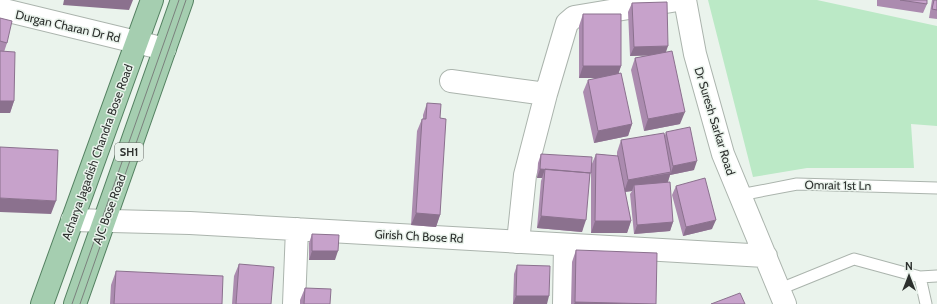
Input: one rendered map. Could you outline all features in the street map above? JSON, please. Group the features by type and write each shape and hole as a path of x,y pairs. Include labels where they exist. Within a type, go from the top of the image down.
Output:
{"main road":[{"name":"Acharya Jagadish Chandra Bose Road","path":"42,304 152,0"},
{"name":"AJC Bose Road","path":"75,304 182,0"}],"street":[{"path":"518,242 525,175 546,94 567,23 574,18 678,0"},
{"name":"Dr Suresh Sarkar Road","path":"685,0 695,54 723,154 782,296"},
{"name":"Durgan Charan Dr Rd","path":"0,9 165,48"},
{"path":"451,82 546,94"},
{"name":"Girish Ch Bose Rd","path":"72,220 190,223 766,256"},
{"path":"294,304 297,229"},
{"path":"564,304 565,245"}],"lane":[{"name":"Omrait 1st Ln","path":"740,194 797,184 937,188"},
{"path":"782,296 854,259 920,277 937,276"},
{"path":"920,277 926,304"}],"green space":[{"path":"708,0 817,0 937,26 937,126 911,124 914,168 807,168 753,177"}],"building":[{"path":"900,0 927,0 927,4"},
{"path":"934,0 937,0 937,10 932,9"},
{"path":"667,2 668,46 634,47 632,3"},
{"path":"583,14 621,14 621,66 583,66"},
{"path":"0,18 12,21 7,43 0,41"},
{"path":"0,51 15,52 14,101 0,101"},
{"path":"672,51 685,112 648,119 635,58"},
{"path":"621,73 632,124 598,131 588,80"},
{"path":"427,103 441,104 440,118 446,119 440,215 416,213 422,119 426,119"},
{"path":"690,127 697,161 673,166 666,132"},
{"path":"664,133 671,172 628,180 621,140"},
{"path":"0,147 58,150 56,201 0,198"},
{"path":"541,154 592,157 591,173 540,169"},
{"path":"596,154 618,156 631,221 595,221"},
{"path":"545,169 590,173 586,220 541,216"},
{"path":"705,178 716,220 686,227 676,186"},
{"path":"670,182 673,222 637,225 634,185"},
{"path":"312,234 339,235 338,251 312,251"},
{"path":"576,250 657,253 656,304 575,302"},
{"path":"239,264 274,267 271,304 236,304"},
{"path":"517,265 550,266 549,296 516,296"},
{"path":"116,271 223,276 222,304 114,304"},
{"path":"305,288 331,289 330,304 304,304"},
{"path":"740,293 745,304 711,304"}],"tram line":[{"path":"72,304 179,0"},
{"path":"80,304 186,0"}]}
